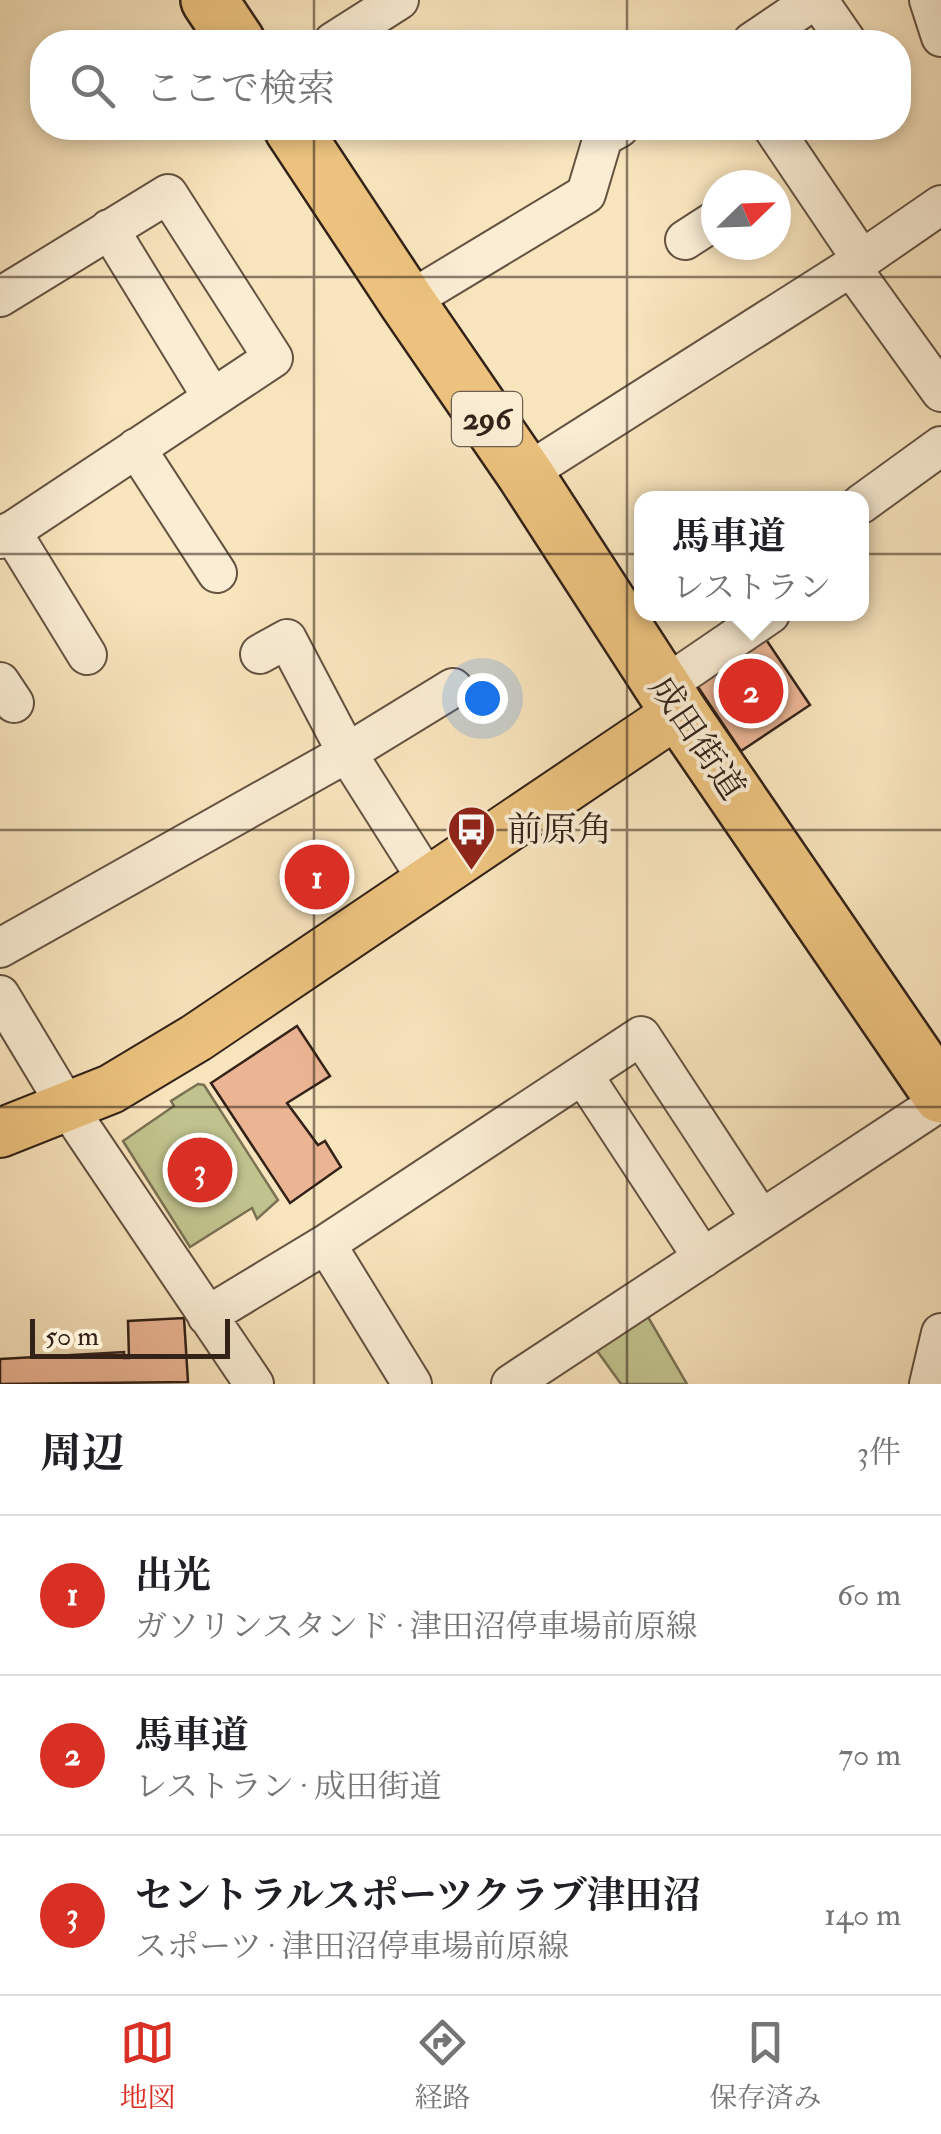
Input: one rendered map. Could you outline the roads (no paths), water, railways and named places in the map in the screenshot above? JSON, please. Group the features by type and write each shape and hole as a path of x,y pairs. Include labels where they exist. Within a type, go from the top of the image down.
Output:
{"highway":[{"path":"209,0 229,30"},
{"name":"成田街道","path":"300,140 526,474 671,700 938,1086"}],"main road":[{"path":"0,1133 110,1089 196,1038 428,881 671,700"}],"street":[{"path":"352,30 399,0"},
{"path":"770,30 816,0 838,30"},
{"path":"929,0 941,37"},
{"path":"407,302 586,194 602,140"},
{"path":"776,140 783,170"},
{"path":"791,185 856,264 941,392"},
{"path":"0,297 168,194 273,358 5,535 87,655"},
{"path":"526,474 856,264 941,205"},
{"path":"110,228 212,397"},
{"path":"869,498 941,446"},
{"path":"136,448 217,573"},
{"path":"671,700 762,621"},
{"path":"260,654 287,639 347,753 428,881"},
{"path":"0,948 347,753 454,688"},
{"path":"0,995 68,1108 254,1384"},
{"path":"208,1316 326,1244 641,1036 761,1220"},
{"path":"583,1075 702,1258"},
{"path":"511,1384 555,1372 702,1258 761,1220 938,1086"},
{"path":"326,1244 412,1384"}],"place":[{"name":"馬車道","path":"751,691"},
{"name":"前原角","path":"472,872"},
{"name":"出光","path":"317,877"},
{"name":"セントラルスポーツクラブ津田沼","path":"200,1170"}]}
